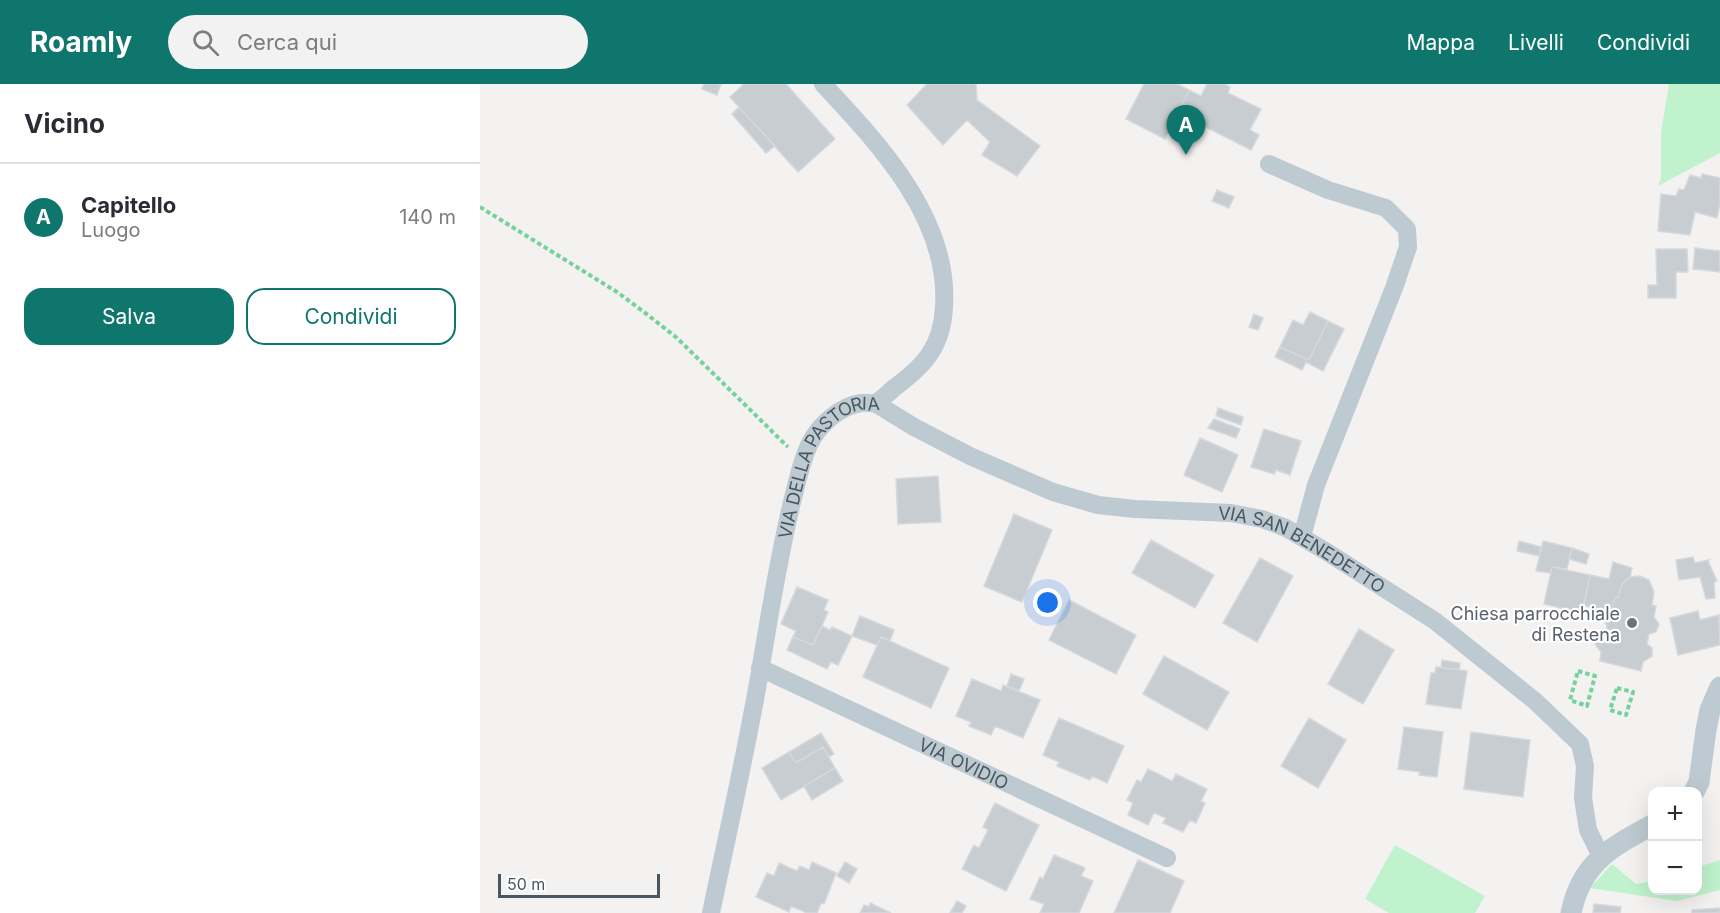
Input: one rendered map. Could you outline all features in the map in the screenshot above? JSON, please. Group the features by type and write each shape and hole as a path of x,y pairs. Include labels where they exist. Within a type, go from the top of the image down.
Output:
{"street":[{"name":"VIA DELLA PASTORIA","path":"711,913 750,731 776,573 797,481 804,461 813,438 833,416 859,403 875,403 918,370 930,354 939,336 943,318 944,282 932,232 903,180 856,120 823,84"},
{"path":"1269,164 1328,190 1386,208 1407,229 1408,247 1316,485 1302,537"},
{"name":"VIA SAN BENEDETTO","path":"875,403 914,427 970,456 1053,492 1098,505 1231,513 1262,519 1302,537 1435,621 1535,701 1580,744 1585,766 1583,798 1588,830 1601,856"},
{"name":"VIA OVIDIO","path":"760,668 1167,858"},
{"path":"1696,787 1710,710 1720,687"},
{"path":"1571,913 1582,879 1601,856 1620,842 1648,828"}],"path":[{"path":"480,207 617,292 644,312 677,338 804,461"},
{"path":"1578,671 1595,676 1587,706 1570,700 1578,671"},
{"path":"1617,688 1633,693 1626,715 1610,711 1617,688"}],"green space":[{"path":"1669,84 1720,84 1720,153 1658,186 1661,178 1661,133"},
{"path":"1395,845 1485,896 1475,913 1389,913 1365,899"},
{"path":"1720,860 1720,890 1702,895 1702,866"},
{"path":"1612,864 1636,884 1648,882 1648,895 1700,895 1677,901 1590,888"}],"building":[{"path":"704,84 721,84 717,95 702,89"},
{"path":"744,84 786,84 835,139 798,172 730,97"},
{"path":"927,84 976,84 977,100 1040,146 1017,176 982,155 990,142 967,120 943,145 907,105"},
{"path":"1144,84 1177,84 1189,90 1165,139 1126,119"},
{"path":"1207,84 1224,84 1230,87 1228,93 1261,109 1250,130 1259,135 1251,150 1178,113 1189,90 1201,96"},
{"path":"739,107 775,146 766,153 732,114"},
{"path":"1702,174 1720,178 1720,203 1717,218 1695,212 1690,235 1658,231 1661,194 1676,196 1679,189 1684,190 1690,175 1701,178"},
{"path":"1217,190 1234,197 1229,208 1212,201"},
{"path":"1695,248 1720,251 1720,272 1693,269"},
{"path":"1656,249 1687,249 1688,272 1676,272 1676,298 1648,298 1648,285 1657,285"},
{"path":"1310,312 1328,321 1309,360 1280,347 1293,320 1303,325"},
{"path":"1254,314 1263,318 1258,330 1249,327"},
{"path":"1328,321 1344,329 1323,371 1306,362 1302,370 1275,357 1280,347 1309,360"},
{"path":"1218,408 1243,417 1241,425 1216,416"},
{"path":"1214,419 1240,429 1236,438 1208,428"},
{"path":"1264,429 1301,441 1290,475 1276,470 1274,474 1251,467"},
{"path":"1200,438 1238,455 1222,492 1184,475"},
{"path":"938,476 941,522 898,524 896,479"},
{"path":"1014,514 1052,530 1022,602 984,586"},
{"path":"1151,540 1214,575 1195,608 1132,573"},
{"path":"1519,541 1541,547 1539,556 1517,551"},
{"path":"1543,541 1572,548 1567,569 1552,567 1550,573 1536,571"},
{"path":"1572,548 1589,554 1586,564 1569,559"},
{"path":"1693,557 1695,563 1709,560 1717,581 1714,582 1715,598 1706,599 1700,577 1679,580 1676,560"},
{"path":"1260,558 1293,576 1257,642 1223,623"},
{"path":"1613,562 1632,568 1630,577 1622,584 1618,598 1615,597 1612,608 1604,610 1584,606 1590,575 1609,579"},
{"path":"1552,567 1590,575 1582,613 1544,604"},
{"name":"Chiesa parrocchiale di Restena","path":"1640,576 1649,580 1654,592 1652,605 1656,606 1654,617 1659,624 1656,632 1649,634 1647,644 1652,648 1652,656 1643,662 1641,671 1600,661 1601,652 1595,644 1598,635 1606,633 1607,625 1601,618 1604,610 1612,608 1615,597 1618,598 1622,584 1626,580"},
{"path":"797,587 828,600 824,610 828,612 813,645 793,637 796,631 781,624"},
{"path":"1069,600 1136,635 1116,674 1049,640"},
{"path":"1698,611 1700,620 1719,615 1720,645 1678,655 1670,618"},
{"path":"860,616 894,630 890,641 881,637 877,645 852,636"},
{"path":"822,626 830,630 832,627 852,636 838,665 831,662 827,669 787,650 793,637 813,645"},
{"path":"1359,629 1394,650 1363,704 1328,684"},
{"path":"881,637 949,668 931,708 863,677"},
{"path":"1164,656 1229,692 1207,730 1143,694"},
{"path":"1442,660 1460,663 1459,670 1441,668"},
{"path":"1436,667 1467,671 1461,709 1426,704 1431,673 1435,673"},
{"path":"1011,674 1024,679 1019,691 1007,686"},
{"path":"972,679 1001,691 1003,685 1040,700 1023,738 995,726 991,735 969,726 971,722 956,716"},
{"path":"1059,718 1124,746 1107,783 1092,776 1090,780 1057,766 1059,762 1043,755"},
{"path":"1309,718 1346,740 1318,788 1281,766"},
{"path":"1404,727 1443,732 1437,777 1398,769"},
{"path":"1471,732 1530,740 1523,797 1464,789"},
{"path":"821,733 834,754 829,757 823,747 796,763 789,752"},
{"path":"823,747 835,768 781,800 762,768 789,752 796,763"},
{"path":"835,768 843,781 812,800 804,786"},
{"path":"1148,769 1172,781 1176,774 1207,789 1201,801 1205,803 1196,823 1190,820 1183,832 1163,823 1166,818 1154,813 1148,825 1128,815 1133,803 1127,800 1137,780 1141,782"},
{"path":"995,803 1039,825 1006,891 962,869 974,845 979,848 988,830 983,827"},
{"path":"1054,855 1085,868 1081,876 1093,881 1079,913 1040,913 1044,904 1030,899 1040,877 1043,879"},
{"path":"1138,860 1184,881 1170,913 1114,913"},
{"path":"812,862 836,873 824,904 821,903 817,913 807,913 791,906 789,912 756,897 767,873 774,876 779,863 797,871 800,866 809,870"},
{"path":"845,862 857,869 849,883 837,876"},
{"path":"957,901 966,906 962,913 950,913"},
{"path":"870,903 891,913 860,913 864,905 869,907"},
{"path":"1594,904 1621,907 1620,913 1593,913"},
{"path":"1720,908 1720,913 1692,913 1692,910"}],"place":[{"name":"Capitello","path":"1186,155"},
{"name":"Chiesa parrocchiale di Restena","path":"1632,623"}]}
